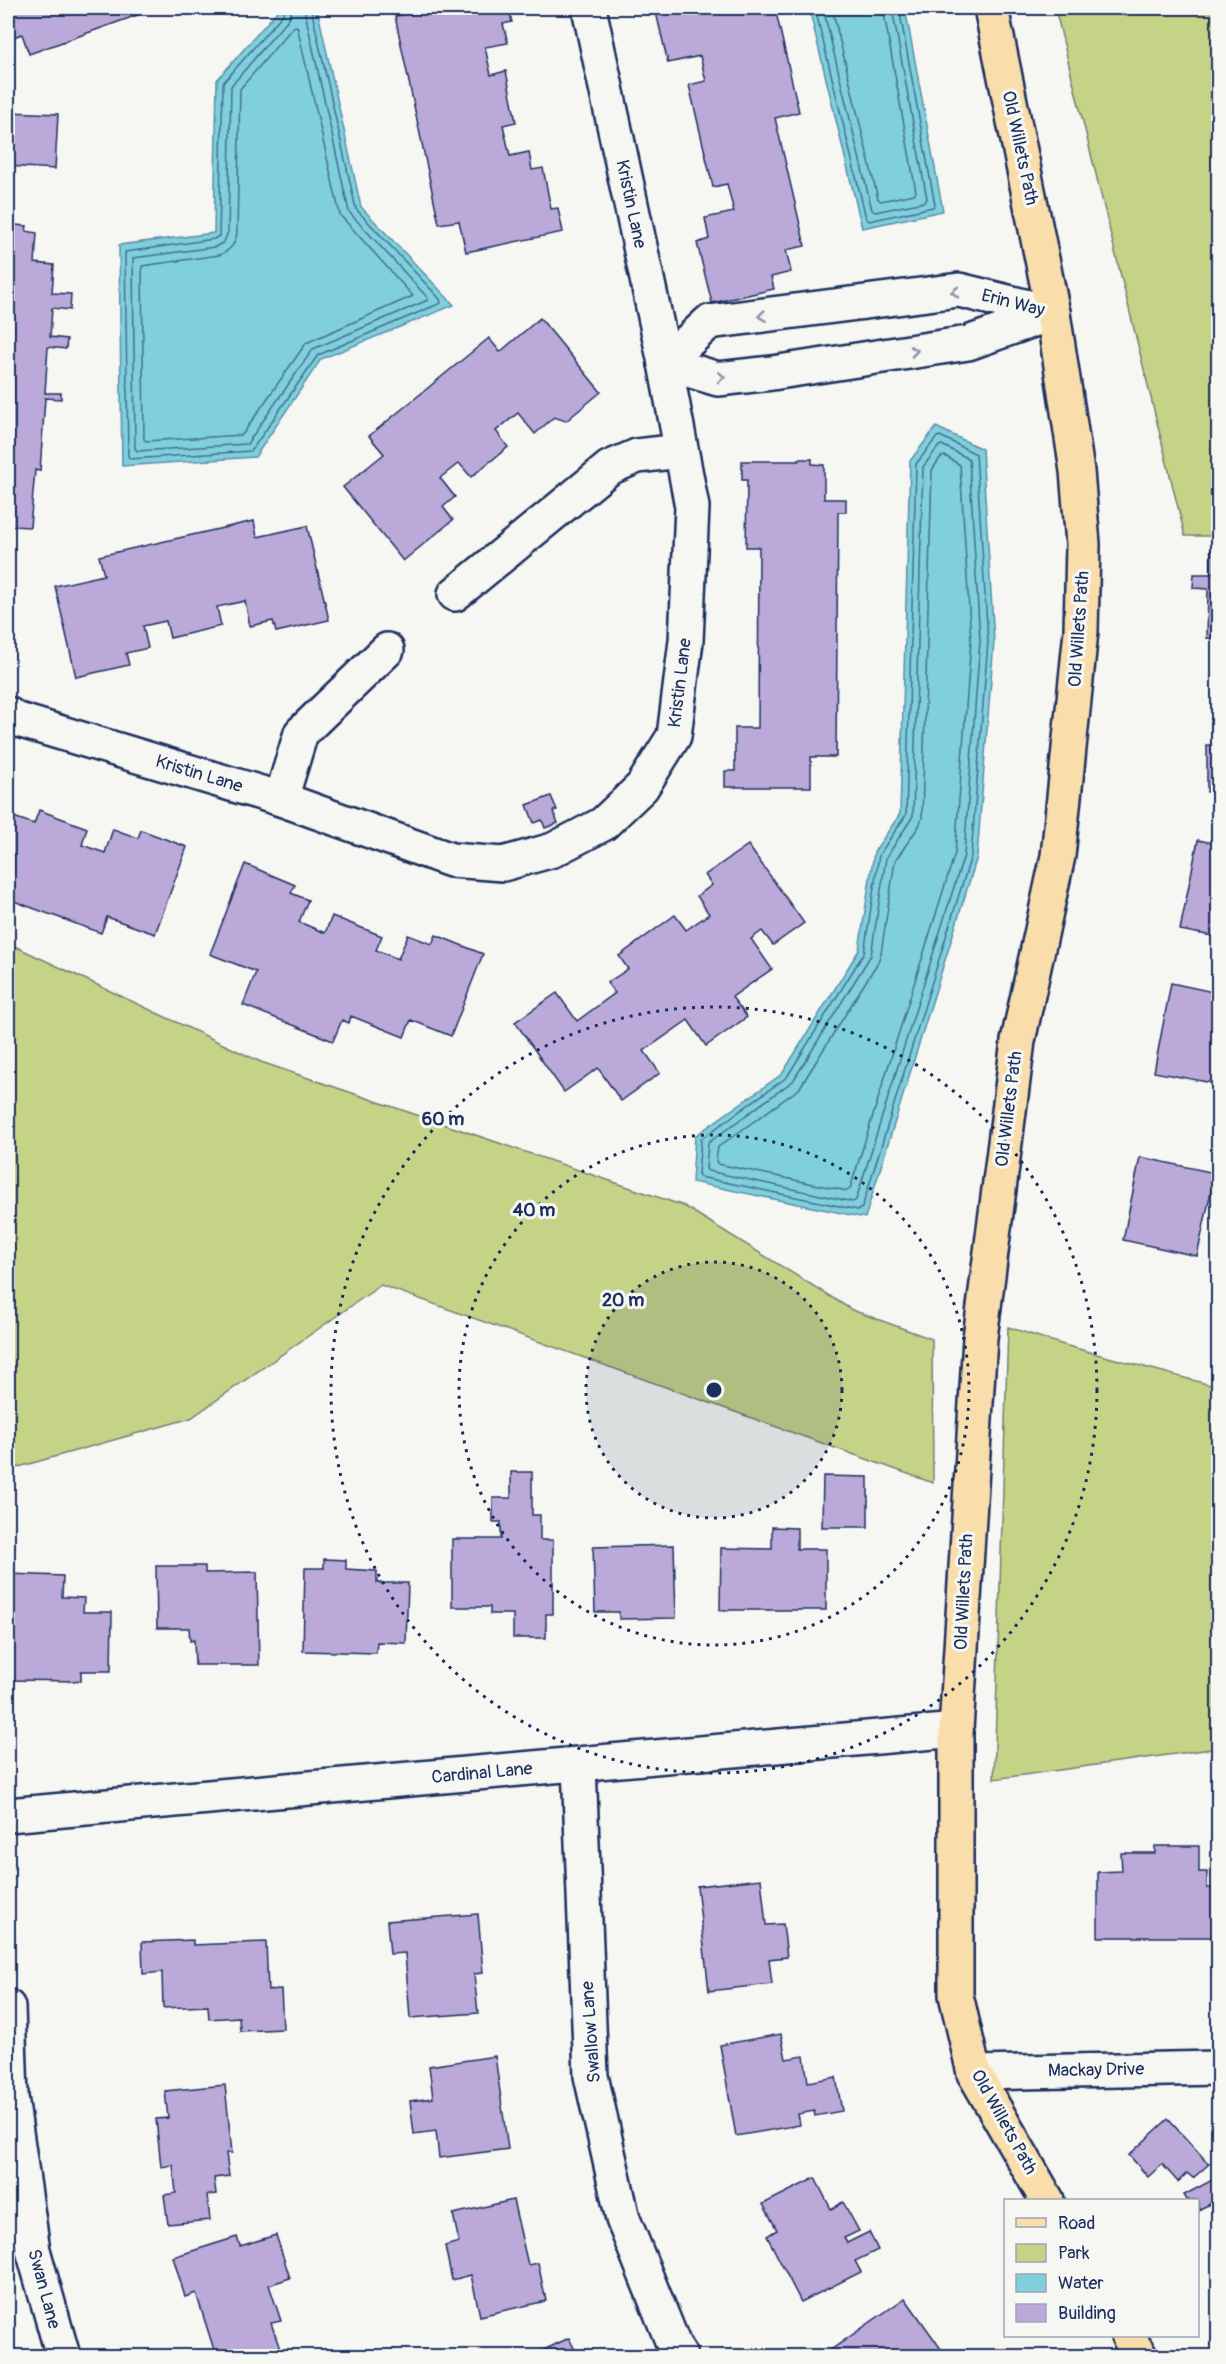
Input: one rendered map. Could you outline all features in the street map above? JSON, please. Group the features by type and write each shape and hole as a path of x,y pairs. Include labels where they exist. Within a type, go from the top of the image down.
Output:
{"main road":[{"name":"Old Willets Path","path":"991,8 1053,313 1077,471 1083,544 1081,631 1058,856 1018,1041 980,1338 956,1730 956,1995 974,2073 1046,2199"},
{"path":"1129,2337 1140,2356"}],"street":[{"name":"Kristin Lane","path":"8,714 281,799 451,860 503,864 553,850 603,824 642,786 674,736 686,641 692,507 665,363 589,8"},
{"name":"Erin Way","path":"665,363 710,322 959,290 1053,313"},
{"name":"Erin Way","path":"665,363 717,379 772,373 968,343 1053,313"},
{"path":"456,594 609,468 637,456 681,451"},
{"path":"281,799 301,733 387,650"},
{"name":"Cardinal Lane","path":"8,1815 956,1730"},
{"name":"Swallow Lane","path":"579,1765 591,2076 623,2219 680,2356"},
{"name":"Swan Lane","path":"8,2007 10,2097 33,2250 63,2356"},
{"name":"Mackay Drive","path":"974,2073 1218,2068"}],"green space":[{"path":"1055,8 1218,8 1218,536 1185,536"},
{"path":"8,943 261,1062 684,1206 852,1310 932,1339 933,1483 381,1285 191,1418 8,1470"},
{"path":"1008,1327 1064,1345 1218,1387 1218,1748 994,1779"}],"water":[{"path":"280,8 317,8 361,207 454,305 321,359 255,457 122,466 119,245 214,233 217,80"},
{"path":"809,8 905,8 943,211 862,228"},
{"path":"936,427 982,449 994,641 977,857 865,1218 692,1182 695,1136 782,1074 859,950 874,852 900,814 910,461"}],"building":[{"path":"8,8 157,8 29,54 22,34 8,39"},
{"path":"415,8 509,8 512,22 503,24 508,43 485,47 491,75 506,71 516,122 503,125 510,156 529,152 532,170 543,168 551,209 558,208 563,232 466,252 459,221 439,224 395,16 416,12"},
{"path":"655,8 775,8 799,112 775,118 805,246 786,250 791,272 771,277 774,289 712,303 697,243 709,239 705,218 734,212 727,184 713,187 689,85 706,81 700,56 668,63"},
{"path":"8,112 58,114 55,169 8,166"},
{"path":"15,225 27,226 26,231 37,233 35,263 54,265 52,293 71,294 70,310 52,308 50,337 67,339 66,349 48,347 45,393 61,393 61,399 45,398 40,471 35,470 30,527 12,526 9,561 8,227 15,228"},
{"path":"540,318 601,392 566,421 554,417 535,434 518,413 496,431 508,447 471,477 459,463 440,478 455,497 443,507 453,520 403,561 343,487 384,454 369,436 489,338 500,352"},
{"path":"799,459 812,459 812,464 824,465 824,499 846,499 846,512 838,512 836,757 811,757 811,787 725,787 725,771 735,771 735,728 758,728 759,547 746,547 747,480 742,480 742,461 799,461"},
{"path":"254,521 257,537 307,526 329,620 276,632 273,621 250,626 245,601 217,607 221,626 170,638 166,621 143,626 148,648 126,653 129,665 76,677 55,586 104,575 99,556"},
{"path":"1211,550 1218,550 1218,639 1207,638 1208,589 1193,588 1194,574 1211,574"},
{"path":"1216,709 1218,709 1218,792 1207,792 1207,745 1216,745"},
{"path":"8,789 14,791 8,809"},
{"path":"551,796 557,810 553,811 558,823 545,828 542,820 534,823 527,805"},
{"path":"39,810 87,828 82,845 105,853 113,829 138,838 141,830 187,847 155,934 107,917 101,933 8,899 8,815 34,824"},
{"path":"1198,840 1218,844 1218,937 1180,930"},
{"path":"748,845 804,923 773,945 762,931 751,939 772,969 732,997 747,1017 706,1046 688,1020 644,1051 660,1073 621,1101 598,1068 564,1092 515,1022 557,993 577,1021 615,993 607,983 628,969 619,956 675,915 686,930 709,914 697,896 712,885 705,875"},
{"path":"245,864 295,885 291,893 308,900 299,922 325,933 332,916 382,936 376,950 398,959 408,935 432,944 436,935 483,954 451,1036 411,1020 404,1037 351,1016 349,1023 342,1020 333,1041 243,1005 256,972 210,954"},
{"path":"1171,983 1218,993 1216,1032 1218,1032 1218,1084 1154,1072"},
{"path":"1140,1157 1215,1173 1197,1256 1123,1240"},
{"path":"511,1472 532,1472 532,1515 540,1515 540,1540 553,1540 553,1614 546,1614 546,1638 513,1638 513,1614 490,1614 490,1607 452,1607 452,1539 501,1539 501,1522 493,1522 493,1498 511,1498"},
{"path":"823,1476 868,1477 868,1527 822,1527"},
{"path":"772,1527 797,1528 797,1549 826,1549 826,1610 720,1610 721,1548 772,1549"},
{"path":"674,1545 676,1618 619,1619 619,1612 595,1612 593,1547"},
{"path":"324,1559 346,1560 346,1569 377,1571 377,1583 408,1583 406,1643 377,1642 376,1653 303,1651 305,1568 324,1568"},
{"path":"156,1566 205,1566 205,1573 257,1572 259,1665 195,1665 194,1640 190,1641 189,1628 157,1628"},
{"path":"8,1574 63,1576 62,1597 84,1598 83,1612 112,1612 111,1671 81,1671 81,1681 8,1680"},
{"path":"1155,1846 1199,1846 1199,1872 1207,1872 1207,1888 1218,1888 1218,1937 1098,1937 1098,1872 1122,1871 1121,1853 1155,1853"},
{"path":"761,1879 766,1925 783,1924 787,1957 769,1959 772,1984 709,1991 697,1886"},
{"path":"478,1914 483,1973 474,1974 478,2013 410,2018 405,1953 390,1954 387,1921"},
{"path":"193,1940 193,1945 266,1942 268,1990 281,1989 283,2029 240,2031 239,2017 209,2019 208,2006 163,2008 162,1972 143,1974 142,1942"},
{"path":"781,2034 786,2059 804,2056 808,2082 836,2077 842,2111 815,2116 814,2111 798,2114 800,2125 736,2136 720,2045"},
{"path":"495,2056 508,2149 439,2158 436,2131 414,2134 410,2101 433,2098 429,2066"},
{"path":"225,2085 232,2153 226,2153 229,2176 214,2178 216,2194 207,2195 210,2220 168,2224 164,2195 176,2193 173,2165 161,2167 156,2119 168,2118 165,2091"},
{"path":"1168,2119 1209,2164 1193,2178 1187,2173 1178,2182 1162,2164 1148,2177 1129,2155"},
{"path":"1218,2177 1218,2200 1199,2210 1199,2199 1186,2199 1184,2195"},
{"path":"815,2178 831,2209 843,2202 859,2231 844,2238 847,2243 869,2232 878,2250 855,2261 861,2272 801,2302 767,2236 777,2230 763,2204"},
{"path":"513,2200 528,2265 538,2263 546,2301 480,2316 471,2275 452,2280 445,2246 459,2242 453,2214"},
{"path":"276,2235 290,2278 269,2285 281,2321 271,2323 281,2352 266,2356 216,2356 196,2293 185,2297 173,2257 237,2237 240,2246"},
{"path":"905,2298 946,2356 831,2356 828,2352"},
{"path":"569,2338 578,2356 531,2356"}]}
